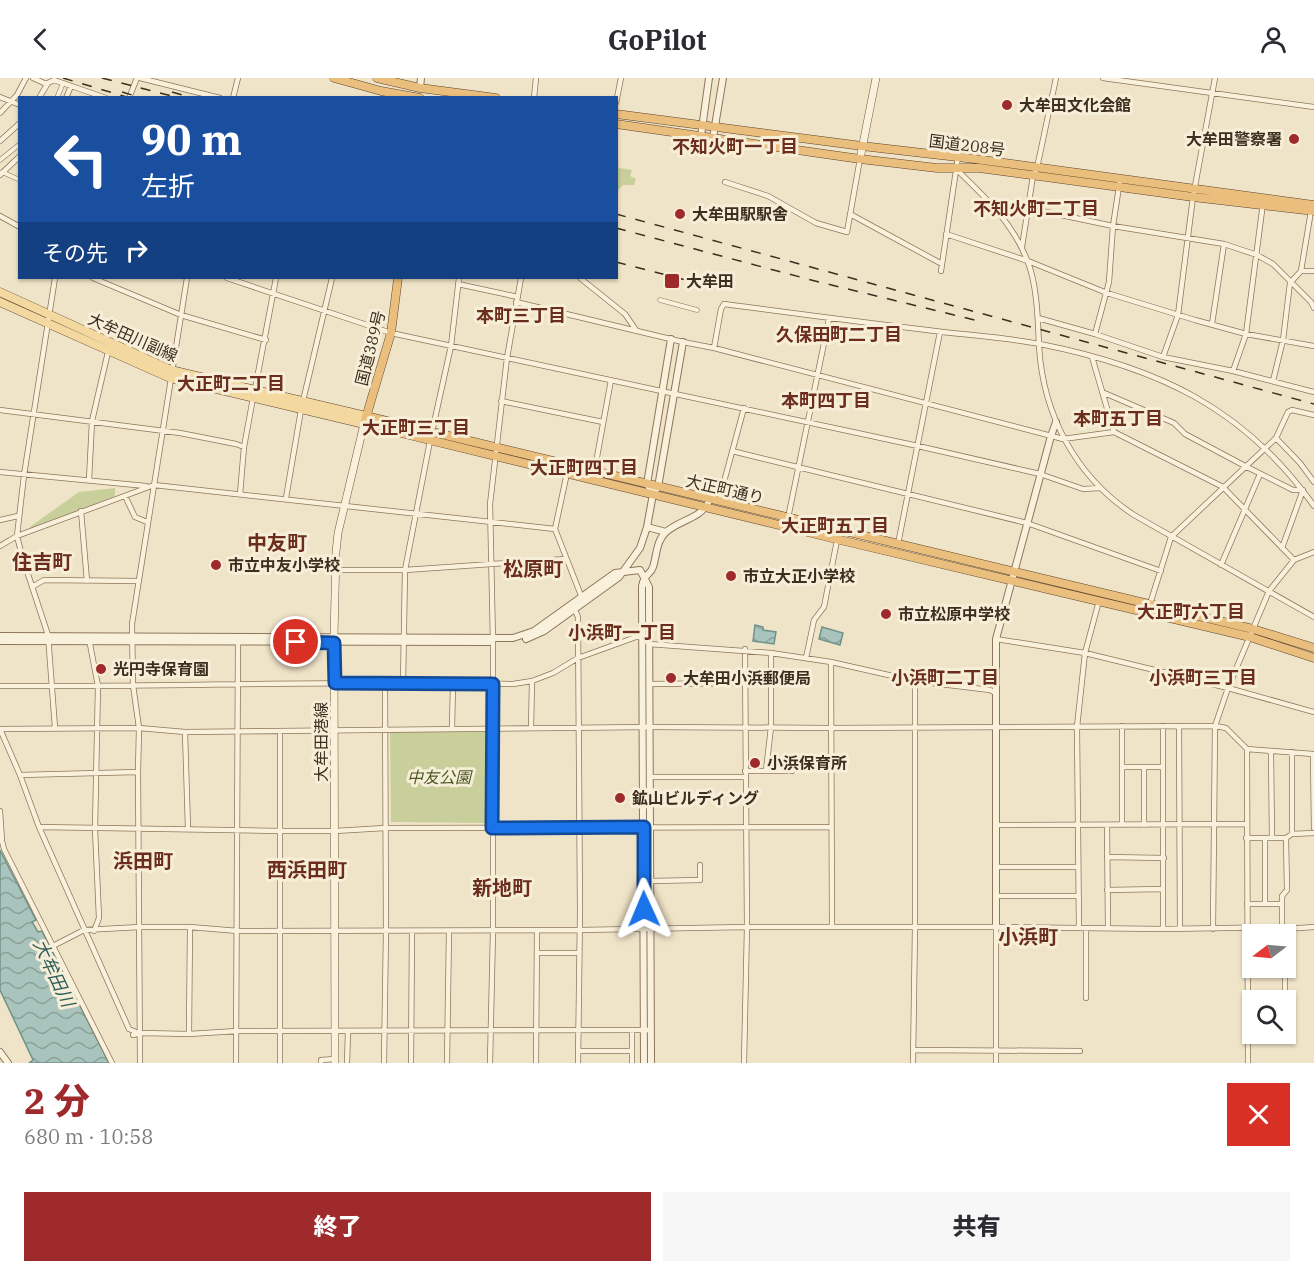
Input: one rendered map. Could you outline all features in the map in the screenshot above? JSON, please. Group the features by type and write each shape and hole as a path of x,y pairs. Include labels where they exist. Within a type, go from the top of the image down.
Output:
{"highway":[{"path":"334,78 381,91 413,96"},
{"path":"377,78 420,88 480,96"},
{"path":"419,96 420,88"},
{"name":"国道208号","path":"618,114 958,157 1037,168 1120,184"},
{"name":"国道208号","path":"618,124 860,159 957,170 979,168 1312,208"},
{"name":"国道389号","path":"365,420 391,333 398,279"},
{"name":"大正町通り","path":"365,420 496,447 653,494 788,518 838,534 898,544 1099,601 1251,633"},
{"name":"大正町通り","path":"365,420 430,441 567,473 646,484 712,503 1013,576 1150,604 1251,633"},
{"path":"1251,633 1314,648"},
{"path":"1251,633 1314,658"}],"main road":[{"path":"860,159 876,78"},
{"name":"大牟田川副線","path":"0,292 170,374 255,389 365,420"},
{"name":"大牟田川副線","path":"0,303 108,352 170,374 301,410 365,420"},
{"name":"大牟田港線","path":"335,1061 335,570 338,533 365,420"}],"street":[{"path":"0,113 12,101 26,78"},
{"path":"33,78 46,83 54,80 100,96"},
{"path":"130,96 139,78 212,96"},
{"path":"234,96 238,78"},
{"path":"420,88 421,78"},
{"path":"534,96 536,78"},
{"path":"617,96 621,78"},
{"path":"701,136 709,78"},
{"path":"713,138 723,78"},
{"path":"1022,248 1033,176 1037,168 1056,78"},
{"path":"1103,78 1314,107"},
{"path":"1162,357 1178,315 1193,193 1215,78"},
{"path":"40,96 46,83"},
{"path":"58,96 63,83"},
{"path":"67,96 71,86"},
{"path":"0,97 18,105"},
{"path":"0,141 18,125"},
{"path":"0,160 18,146"},
{"path":"940,272 958,157"},
{"path":"18,158 1,173 18,179"},
{"path":"725,182 768,196 816,223 847,232 860,159"},
{"path":"957,170 1014,232 1028,261 1038,318 1042,375 1063,439 1087,475 1118,505 1314,617"},
{"path":"1095,334 1109,282 1113,226 1120,184"},
{"path":"1233,371 1246,334 1263,202"},
{"path":"1028,208 1113,226 1224,244 1257,255 1273,264 1311,302 1314,308"},
{"path":"1273,381 1283,340 1290,283 1301,272 1312,208"},
{"path":"850,214 942,264"},
{"path":"0,216 18,226"},
{"path":"946,234 1028,261 1107,293 1178,315 1246,334 1314,346"},
{"path":"1212,324 1224,244"},
{"path":"1301,272 1314,271"},
{"path":"55,279 46,323 17,536 48,638 55,728"},
{"path":"95,279 181,315 266,340"},
{"path":"140,1063 139,728 133,685 132,638 151,486 187,279"},
{"path":"230,279 391,333 918,446 1040,474 1083,489 1100,488"},
{"path":"255,389 276,279"},
{"path":"303,401 332,279"},
{"path":"403,684 405,570 451,346 459,279"},
{"path":"490,1063 493,931 493,640 490,523 494,456 507,358 521,279"},
{"path":"581,279 624,314 636,330"},
{"path":"458,284 926,402 1063,439 1114,432 1223,487 1294,560"},
{"path":"660,300 697,310"},
{"path":"714,348 721,309 724,304 1039,344 1092,357 1137,369 1186,390 1229,418 1283,465 1314,506"},
{"path":"1038,318 1095,334 1162,357 1233,371 1314,392"},
{"path":"788,518 829,319"},
{"path":"898,544 940,332"},
{"path":"653,494 646,484 671,339"},
{"path":"0,636 89,639 493,640 525,635 619,577 640,548 647,527 653,494 658,487 683,342"},
{"path":"89,480 92,422 108,352"},
{"path":"1092,357 1114,432"},
{"path":"594,476 611,380"},
{"path":"1102,393 1174,423 1185,434 1293,490 1303,490"},
{"path":"240,494 244,447 253,398"},
{"path":"501,401 603,422"},
{"path":"644,1063 647,1030 648,929 642,586 644,577 652,569 658,543 666,532 682,520 697,516 712,503 732,451 744,408"},
{"path":"0,410 161,431 244,447"},
{"path":"286,498 301,410"},
{"path":"1150,604 1171,537 1276,438 1288,412 1292,410 1314,415"},
{"path":"996,1063 996,639 1056,422"},
{"path":"1276,438 1300,463 1314,482"},
{"path":"732,451 1027,524 1161,571"},
{"path":"0,472 286,498 555,529"},
{"path":"567,473 555,529 582,598"},
{"path":"1221,565 1260,474"},
{"path":"0,546 17,536 151,486"},
{"path":"1282,548 1303,490"},
{"path":"125,496 135,517 147,522"},
{"path":"81,511 87,581"},
{"path":"0,520 18,516"},
{"path":"647,527 666,532"},
{"path":"807,657 814,620 824,607 838,534"},
{"path":"1213,929 1215,726 1228,688 1269,591 1294,560 1314,552"},
{"path":"335,570 405,570 566,559"},
{"path":"573,607 615,573 640,570 648,587 649,684 646,727 650,777 647,827 651,881 648,929"},
{"path":"32,587 45,580 138,581"},
{"path":"1079,928 1077,727 1085,653 1099,601"},
{"path":"573,607 578,617 580,930 578,1063"},
{"path":"0,686 513,684 532,681 553,673 578,658 636,637 642,637 649,644 745,649 807,657 915,681 990,690 996,693"},
{"path":"0,641 48,638"},
{"path":"132,638 238,642 334,640"},
{"path":"89,639 98,686 95,829 99,918 94,931"},
{"path":"996,639 1085,653 1314,712"},
{"path":"236,1063 238,642"},
{"path":"744,1063 747,927 745,649"},
{"path":"766,771 771,727 771,652"},
{"path":"831,662 832,927"},
{"path":"531,728 532,681"},
{"path":"913,1063 915,681"},
{"path":"384,1063 385,683"},
{"path":"649,684 745,683"},
{"path":"452,728 453,684"},
{"path":"1122,726 1122,825"},
{"path":"1163,726 1163,929"},
{"path":"1179,726 1180,929"},
{"path":"647,1030 237,1031 133,1035 136,1032 129,1029 84,930 39,827 0,729 139,728 185,732 280,732 385,728 1215,726 1226,728 1247,749 1314,754 1314,828"},
{"path":"185,732 188,829"},
{"path":"280,732 280,1063"},
{"path":"1246,924 1247,749"},
{"path":"1271,751 1272,838"},
{"path":"1292,752 1292,834"},
{"path":"1122,767 1163,767"},
{"path":"1144,767 1144,825"},
{"path":"650,777 792,771"},
{"path":"20,775 138,772"},
{"path":"0,811 4,849 112,1063"},
{"path":"996,825 1247,824"},
{"path":"1107,825 1108,928"},
{"path":"39,827 335,831 385,828 831,827"},
{"path":"1246,838 1286,838 1292,834 1314,833"},
{"path":"1265,838 1265,904"},
{"path":"1283,924 1281,904 1282,896 1287,890 1286,838"},
{"path":"1107,858 1164,858"},
{"path":"651,881 700,880 700,865"},
{"path":"996,867 1078,867"},
{"path":"1107,890 1163,890"},
{"path":"996,896 1078,896"},
{"path":"1247,904 1281,904"},
{"path":"53,946 84,930 140,927 190,927 238,931 493,931 747,927 1242,928"},
{"path":"189,1034 190,927"},
{"path":"1296,929 1314,927"},
{"path":"1086,928 1086,998"},
{"path":"536,1063 537,930"},
{"path":"411,1063 412,931"},
{"path":"447,1063 448,931"},
{"path":"537,953 579,953"},
{"path":"632,1030 632,1063"},
{"path":"647,1030 651,1063"},
{"path":"348,1031 348,1063"},
{"path":"1248,1063 1249,1044"},
{"path":"578,1050 632,1051"},
{"path":"913,1050 1080,1051"},
{"path":"0,1052 8,1063"},
{"path":"321,1063 321,1060 335,1061"}],"green space":[{"path":"618,166 632,170 630,176 636,179 634,185 623,185 618,190"},
{"path":"115,488 115,496 27,532 31,526 79,492"},
{"name":"中友公園","path":"390,731 489,732 488,823 391,822"}],"water":[{"path":"755,625 763,627 763,630 776,632 774,644 753,641"},
{"path":"822,627 843,633 840,645 819,639"},
{"name":"大牟田川","path":"0,850 36,920 32,922 38,932 42,931 109,1063 29,1063 33,1060 0,990"}],"railway":[{"path":"63,78 123,96"},
{"path":"102,78 171,96"},
{"path":"122,92 135,96"},
{"path":"172,92 186,96"},
{"path":"618,215 1314,404"},
{"path":"618,229 815,281 983,322"},
{"path":"618,263 690,281"}],"place":[{"name":"大牟田文化会館","path":"1007,105"},
{"name":"大牟田警察署","path":"1294,139"},
{"name":"大牟田駅駅舎","path":"680,214"},
{"name":"大牟田","path":"672,281"},
{"name":"市立中友小学校","path":"216,565"},
{"name":"市立大正小学校","path":"731,576"},
{"name":"市立松原中学校","path":"886,614"},
{"name":"光円寺保育園","path":"101,669"},
{"name":"大牟田小浜郵便局","path":"671,678"},
{"name":"小浜保育所","path":"755,763"},
{"name":"鉱山ビルディング","path":"620,798"}],"district":[{"name":"不知火町一丁目","path":"735,146"},
{"name":"不知火町二丁目","path":"1036,208"},
{"name":"本町三丁目","path":"521,315"},
{"name":"久保田町二丁目","path":"839,334"},
{"name":"大正町二丁目","path":"231,383"},
{"name":"本町四丁目","path":"826,400"},
{"name":"本町五丁目","path":"1118,418"},
{"name":"大正町三丁目","path":"416,427"},
{"name":"大正町四丁目","path":"584,467"},
{"name":"大正町五丁目","path":"835,525"},
{"name":"中友町","path":"277,542"},
{"name":"住吉町","path":"42,561"},
{"name":"松原町","path":"533,568"},
{"name":"大正町六丁目","path":"1191,611"},
{"name":"小浜町一丁目","path":"622,632"},
{"name":"小浜町二丁目","path":"945,677"},
{"name":"小浜町三丁目","path":"1203,677"},
{"name":"浜田町","path":"143,860"},
{"name":"西浜田町","path":"307,869"},
{"name":"新地町","path":"502,887"},
{"name":"小浜町","path":"1028,936"}],"route":[{"path":"296,642 334,643 335,683 493,684 492,828 644,827 644,909"}]}
